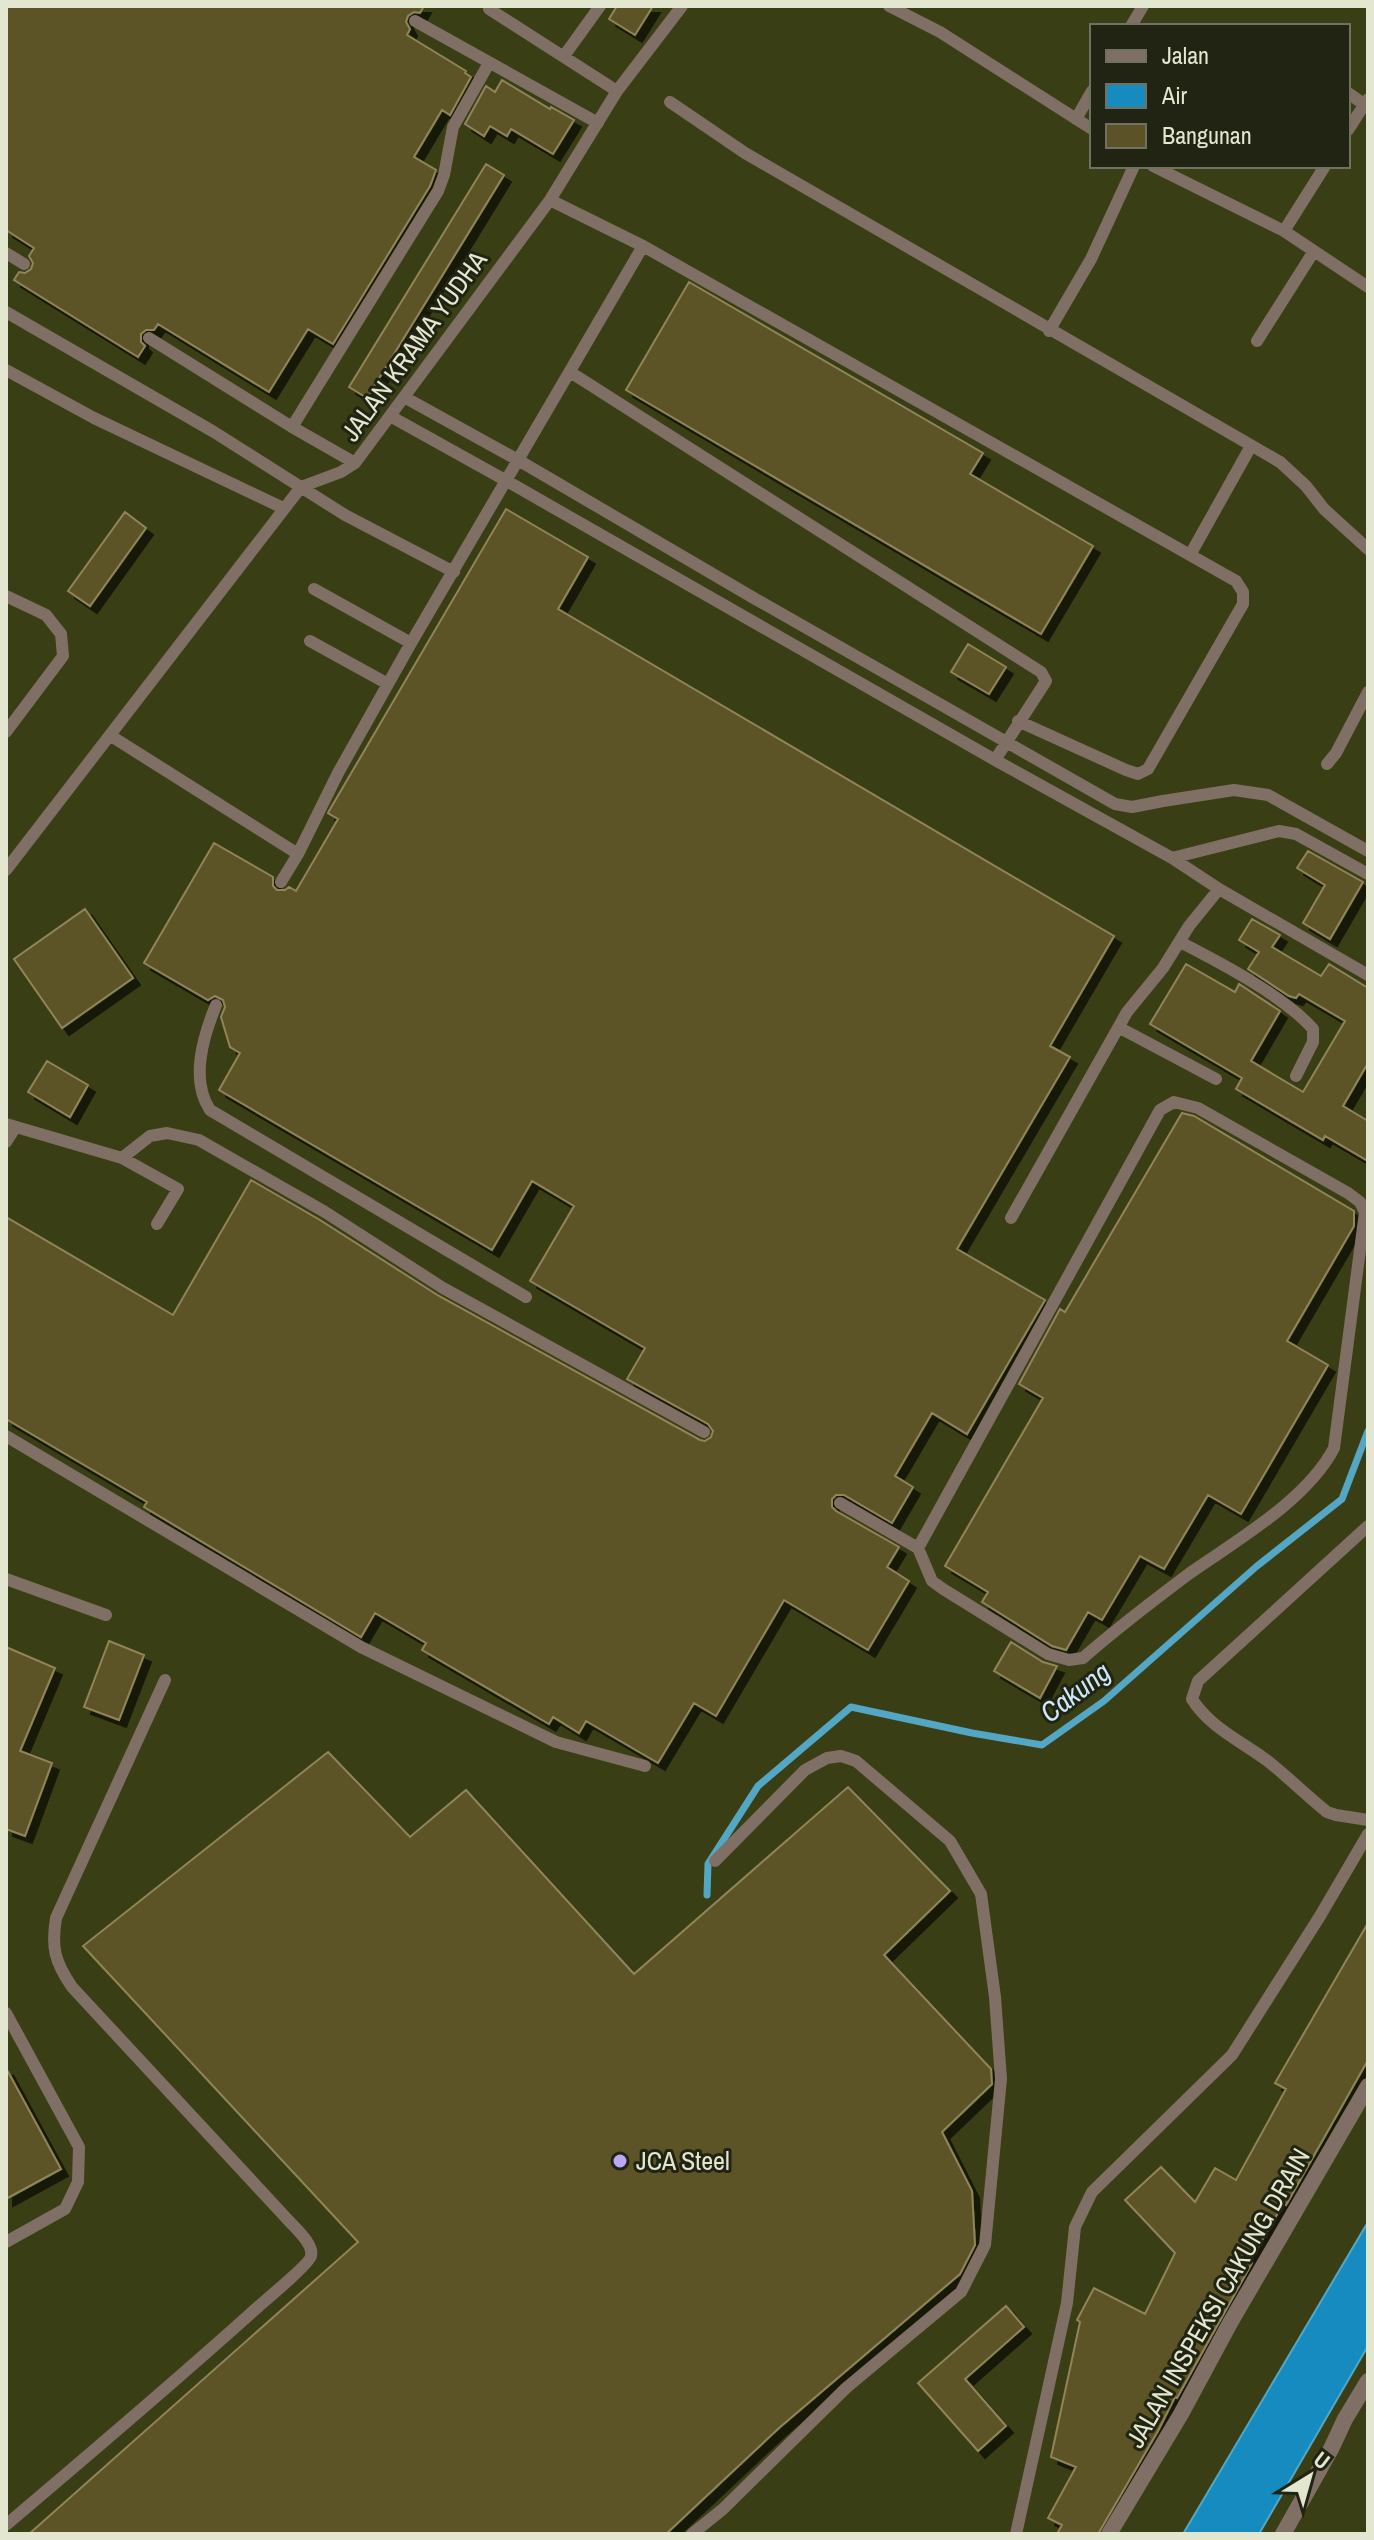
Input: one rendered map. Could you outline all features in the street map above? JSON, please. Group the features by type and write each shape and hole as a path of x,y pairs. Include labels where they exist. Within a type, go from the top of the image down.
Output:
{"street":[{"name":"JALAN INSPEKSI CAKUNG DRAIN","path":"1109,2534 1368,2086"},
{"path":"1283,2534 1368,2381"}],"lane":[{"path":"564,56 600,6"},
{"name":"JALAN KRAMA YUDHA","path":"6,870 301,487 341,472 355,463 550,200 617,91 682,6"},
{"path":"889,6 940,32 1090,128"},
{"path":"1132,24 1143,6"},
{"path":"489,9 617,91"},
{"path":"415,21 598,123"},
{"path":"292,427 438,191 453,127 489,63"},
{"path":"1076,119 1090,94"},
{"path":"670,102 745,153 1280,462 1306,486 1324,509 1368,549"},
{"path":"1350,127 1367,104"},
{"path":"1049,331 1091,259 1133,168"},
{"path":"1157,168 1284,231 1368,287"},
{"path":"1284,231 1324,168"},
{"path":"550,200 643,246 1236,581 1243,592 1243,604 1148,769 1138,774 1126,770 1018,721"},
{"path":"281,882 411,643 643,246"},
{"path":"1257,341 1314,251"},
{"path":"6,253 24,264"},
{"path":"6,312 214,432 345,515 454,572"},
{"path":"149,338 355,463"},
{"path":"6,370 94,418 283,508"},
{"path":"570,372 1041,672 1046,681 995,760"},
{"path":"404,397 1115,804 1132,807 1234,790 1268,795 1368,851"},
{"path":"390,416 1172,858 1219,889 1368,975"},
{"path":"1190,555 1251,446"},
{"path":"314,589 411,643"},
{"path":"6,596 46,615 61,634 63,656 6,732"},
{"path":"310,641 388,684"},
{"path":"1327,764 1368,692"},
{"path":"111,736 298,854"},
{"path":"1172,858 1279,831 1296,834 1368,874"},
{"path":"1011,1218 1127,1012 1163,968 1189,926 1219,889"},
{"path":"1180,942 1224,965 1303,1017 1313,1029 1313,1042 1296,1076"},
{"path":"216,1005 207,1030 198,1078 202,1097 210,1110 526,1297"},
{"path":"1120,1028 1216,1079"},
{"path":"840,1503 918,1548 932,1581 1024,1641 1048,1654 1069,1660 1083,1658 1185,1577 1269,1516 1320,1471 1334,1448 1365,1212 1360,1202 1198,1108 1174,1102 1160,1110 918,1548"},
{"path":"6,1142 10,1126 122,1158 178,1189 157,1224"},
{"path":"122,1158 150,1136 167,1133 199,1140 325,1212 443,1288 704,1432"},
{"path":"6,1436 361,1647 556,1742 645,1766"},
{"path":"1368,1526 1198,1681 1192,1699 1199,1712 1270,1763 1327,1812 1368,1820"},
{"path":"6,1579 106,1615"},
{"path":"6,2525 217,2344 311,2259 312,2254 306,2241 289,2221 72,1987 55,1955 53,1936 56,1918 165,1680"},
{"path":"692,2534 723,2509 846,2388 961,2292 985,2245 1001,2079 995,1997 981,1894 950,1841 856,1761 841,1756 827,1758 805,1770 715,1861"},
{"path":"1016,2534 1067,2303 1075,2227 1092,2192 1232,2055 1368,1834"},
{"path":"6,2013 79,2147 78,2182 65,2209 6,2242"}],"water":[{"path":"1368,2222 1368,2346 1259,2534 1183,2534"}],"building":[{"path":"6,6 424,6 420,13 414,12 408,16 406,22 410,29 407,35 471,77 450,115 442,110 414,157 436,170 430,186 333,344 308,329 269,392 158,324 154,330 141,334 141,342 145,346 138,357 14,280 19,272 25,273 31,269 33,263 29,256 34,248 6,230"},
{"path":"617,6 653,6 635,35 609,19"},
{"path":"502,80 574,120 553,154 511,129 507,136 490,126 484,136 465,124 486,86 495,92"},
{"path":"486,164 504,175 367,398 349,387"},
{"path":"689,282 983,453 970,474 1093,546 1041,634 626,390"},
{"path":"506,509 588,557 558,609 1114,936 1050,1046 1070,1057 957,1249 1045,1300 967,1434 932,1413 895,1476 913,1487 892,1523 844,1495 836,1495 832,1499 832,1507 836,1511 899,1547 887,1567 909,1581 868,1650 784,1600 716,1716 694,1703 658,1763 586,1721 579,1733 553,1717 549,1724 422,1650 426,1643 375,1613 361,1637 144,1507 147,1502 6,1419 6,1217 173,1315 251,1180 439,1296 700,1440 711,1437 713,1431 708,1424 627,1379 645,1348 530,1281 574,1206 532,1181 492,1250 219,1090 240,1053 230,1047 221,1017 225,1007 223,1000 215,996 208,1000 144,963 214,843 273,877 273,886 277,890 289,887 296,891 338,819 329,811"},
{"path":"125,512 146,528 90,606 68,591"},
{"path":"968,644 1006,667 989,694 951,672"},
{"path":"1308,851 1363,882 1330,939 1303,923 1325,885 1297,868"},
{"path":"85,909 133,978 62,1028 14,959"},
{"path":"1252,919 1280,935 1272,947 1321,976 1329,964 1368,988 1368,1063 1343,1106 1368,1121 1368,1161 1325,1136 1323,1140 1236,1089 1242,1078 1150,1024 1186,964 1235,992 1239,984 1280,1011 1251,1061 1303,1092 1345,1021 1299,994 1296,998 1289,996 1248,969 1259,952 1239,940"},
{"path":"47,1061 88,1085 70,1117 28,1092"},
{"path":"1182,1113 1194,1116 1354,1211 1354,1226 1287,1341 1328,1365 1241,1514 1208,1495 1164,1569 1140,1556 1102,1620 1088,1612 1066,1650 1052,1646 982,1602 988,1592 945,1566 1043,1398 1019,1384 1060,1309 1065,1312"},
{"path":"109,1641 144,1655 119,1720 84,1707"},
{"path":"1011,1642 1043,1662 1057,1666 1040,1698 994,1671"},
{"path":"6,1647 55,1668 20,1751 52,1763 25,1836 6,1829"},
{"name":"JCA Steel","path":"328,1752 410,1837 466,1790 634,1974 848,1787 950,1891 884,1955 991,2069 992,2084 942,2132 972,2191 975,2245 960,2274 779,2428 666,2534 29,2534 358,2242 83,1946"},
{"path":"1368,1923 1368,2060 1286,2205 1283,2204 1250,2261 1252,2263 1177,2398 1098,2534 1057,2534 1062,2525 1048,2518 1076,2467 1051,2457 1080,2322 1077,2320 1094,2288 1145,2314 1175,2253 1125,2200 1161,2167 1195,2202 1215,2168 1236,2180 1286,2089 1275,2083"},
{"path":"6,2068 61,2169 6,2199"},
{"path":"1006,2306 1024,2327 965,2379 1006,2426 978,2451 918,2383"}],"waterway":[{"name":"Cakung","path":"707,1895 708,1864 758,1786 851,1707 1042,1745 1104,1701 1257,1566 1342,1499 1368,1431"}],"place":[{"name":"JCA Steel","path":"620,2161"}]}
